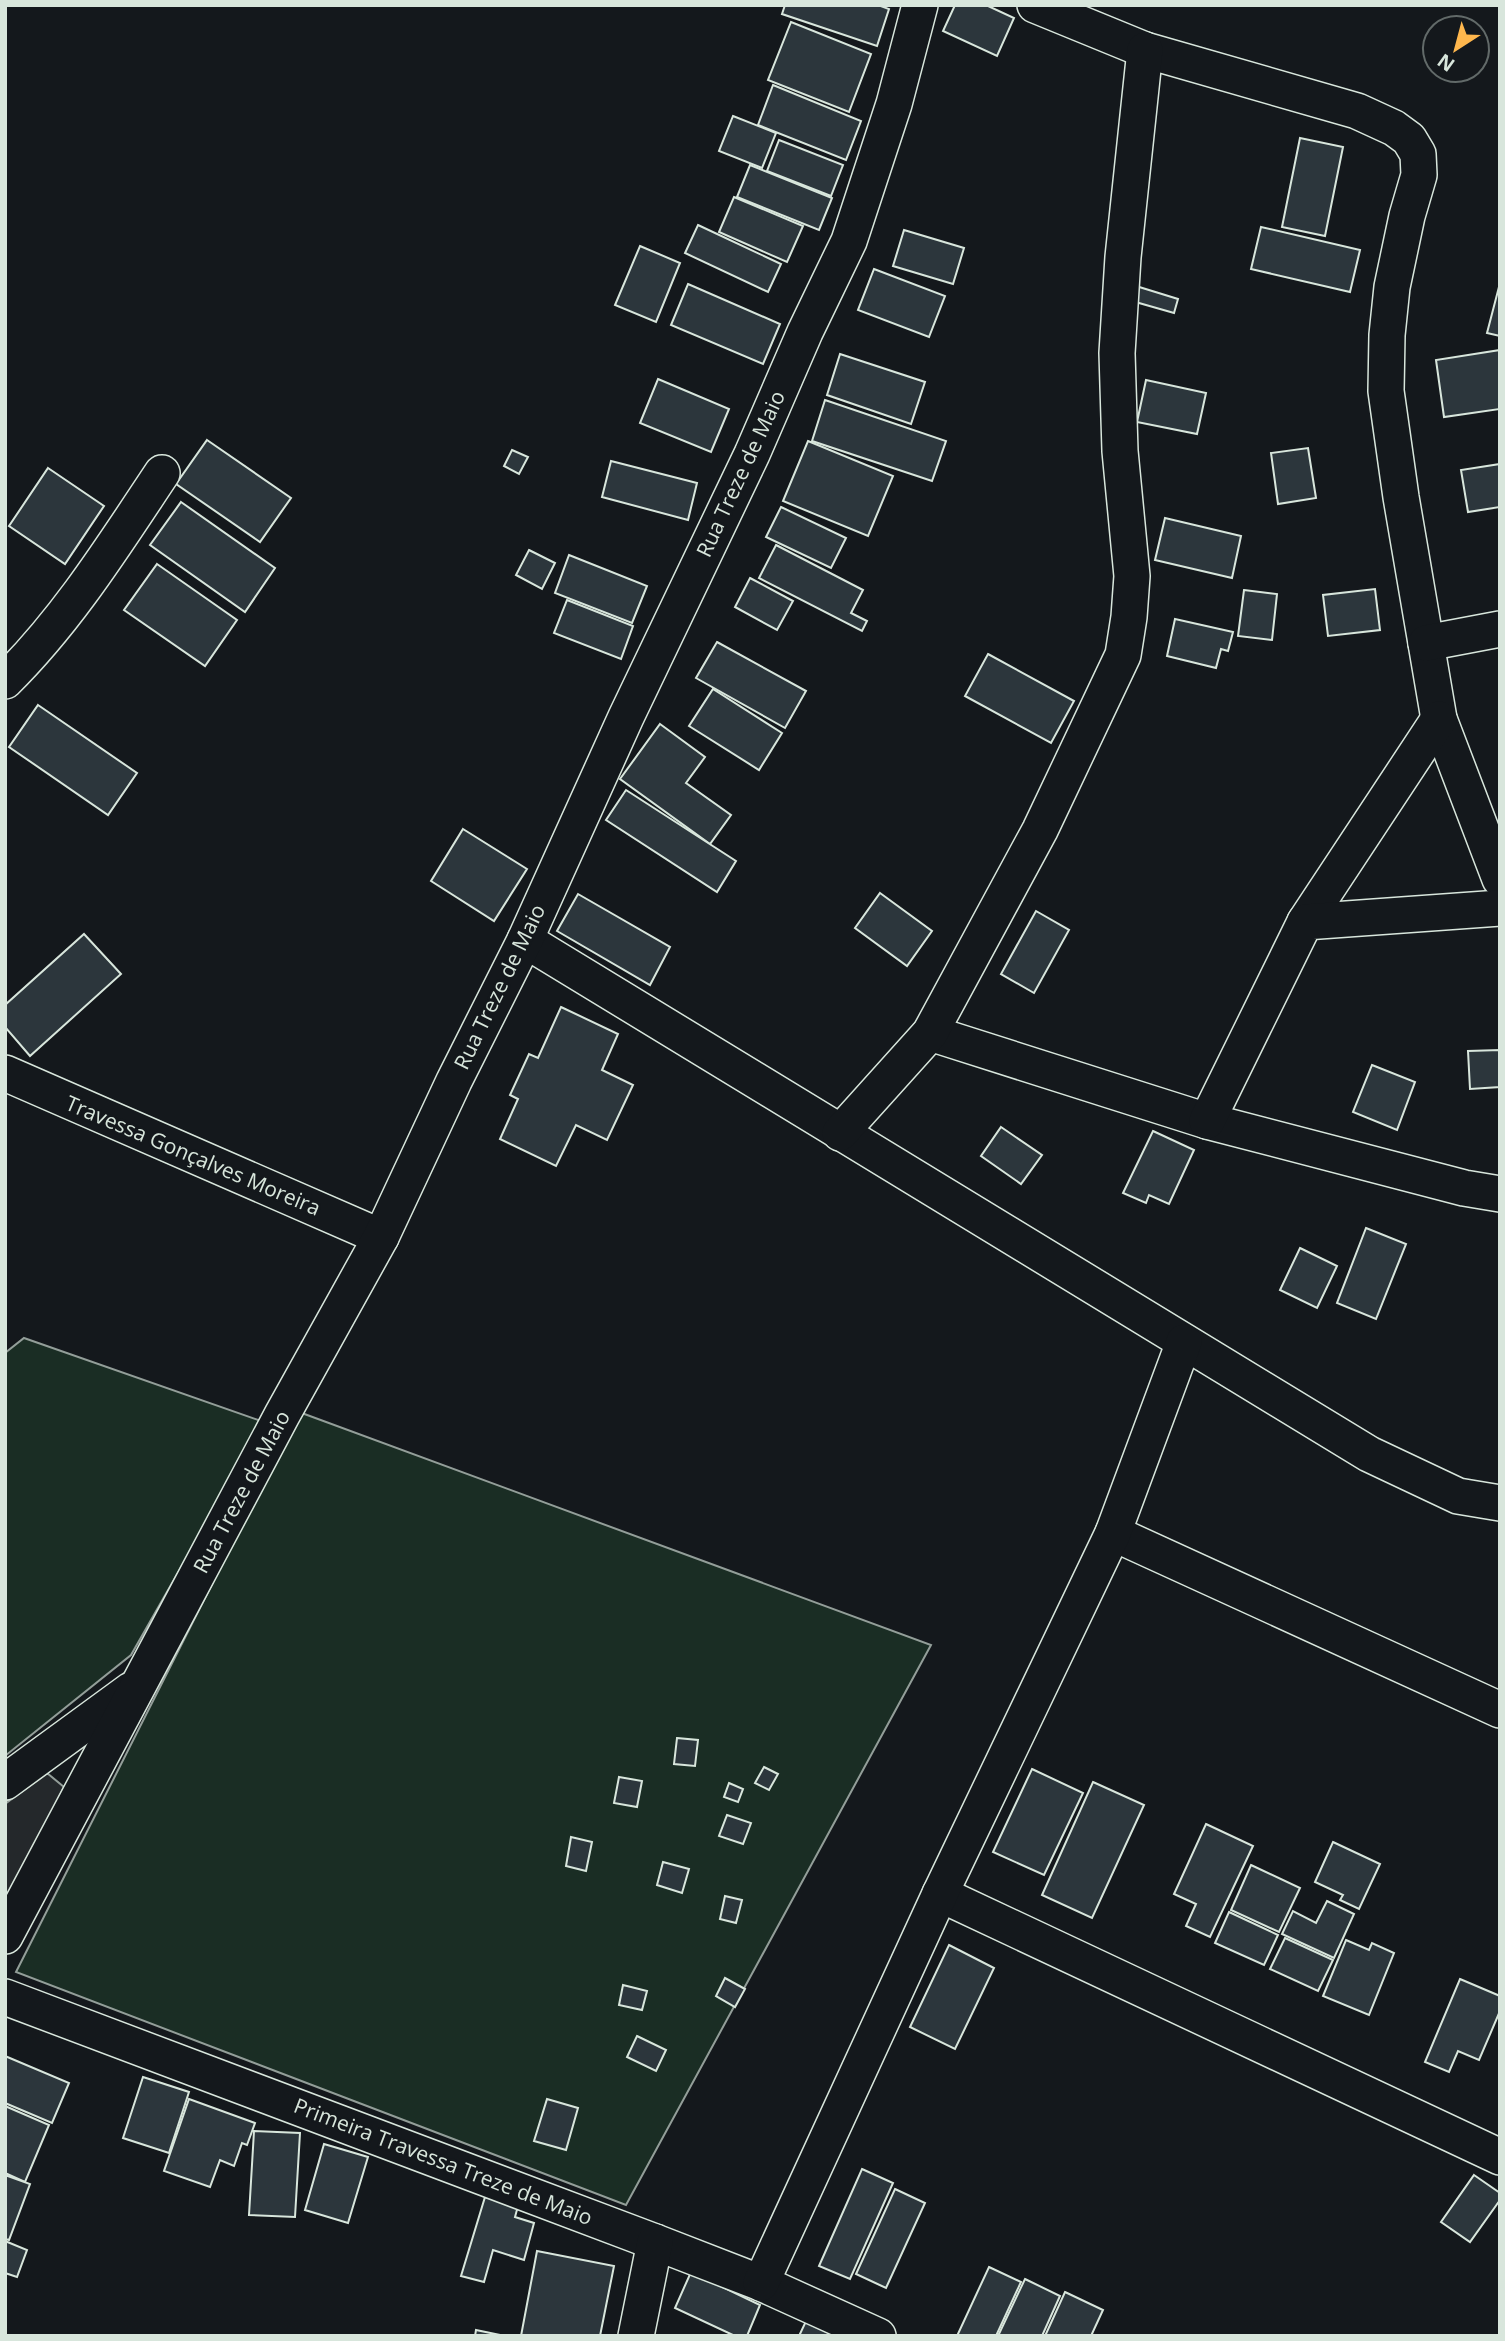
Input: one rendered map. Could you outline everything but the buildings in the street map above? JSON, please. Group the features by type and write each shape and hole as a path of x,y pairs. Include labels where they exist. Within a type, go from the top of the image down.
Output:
{"street":[{"name":"Rua Treze de Maio","path":"5,1936 282,1415 381,1237 454,1081 525,940 626,717 752,454 805,332 849,241 894,104 920,5"},
{"path":"1035,5 1145,50 1357,110 1409,139 1418,154 1419,175 1392,287 1387,335 1386,391 1401,497 1439,719 1500,878"},
{"path":"839,1133 930,1033 1040,830 1122,654 1129,617 1132,576 1120,451 1117,353 1123,257 1145,50"},
{"path":"5,681 45,639 104,561 162,474"},
{"path":"1426,643 1500,629"},
{"path":"1207,1121 1305,922 1439,719"},
{"path":"1305,922 1500,908"},
{"path":"525,940 1369,1454 1458,1496 1500,1503"},
{"path":"930,1033 1207,1121 1464,1188 1500,1194"},
{"name":"Travessa Gonçalves Moreira","path":"5,1073 381,1237"},
{"path":"761,2283 940,1894 1113,1533 1184,1342"},
{"path":"1113,1533 1500,1710"},
{"path":"5,1782 139,1684"},
{"path":"940,1894 1500,2157"},
{"name":"Primeira Travessa Treze de Maio","path":"5,1997 761,2283 878,2336"},
{"path":"636,2336 655,2242"}],"green space":[{"path":"24,1338 264,1422 131,1655 5,1756 5,1353"},
{"path":"299,1412 931,1645 626,2205 16,1972"}],"shaded area":[{"path":"47,1773 64,1787 5,1912 5,1804"}]}
